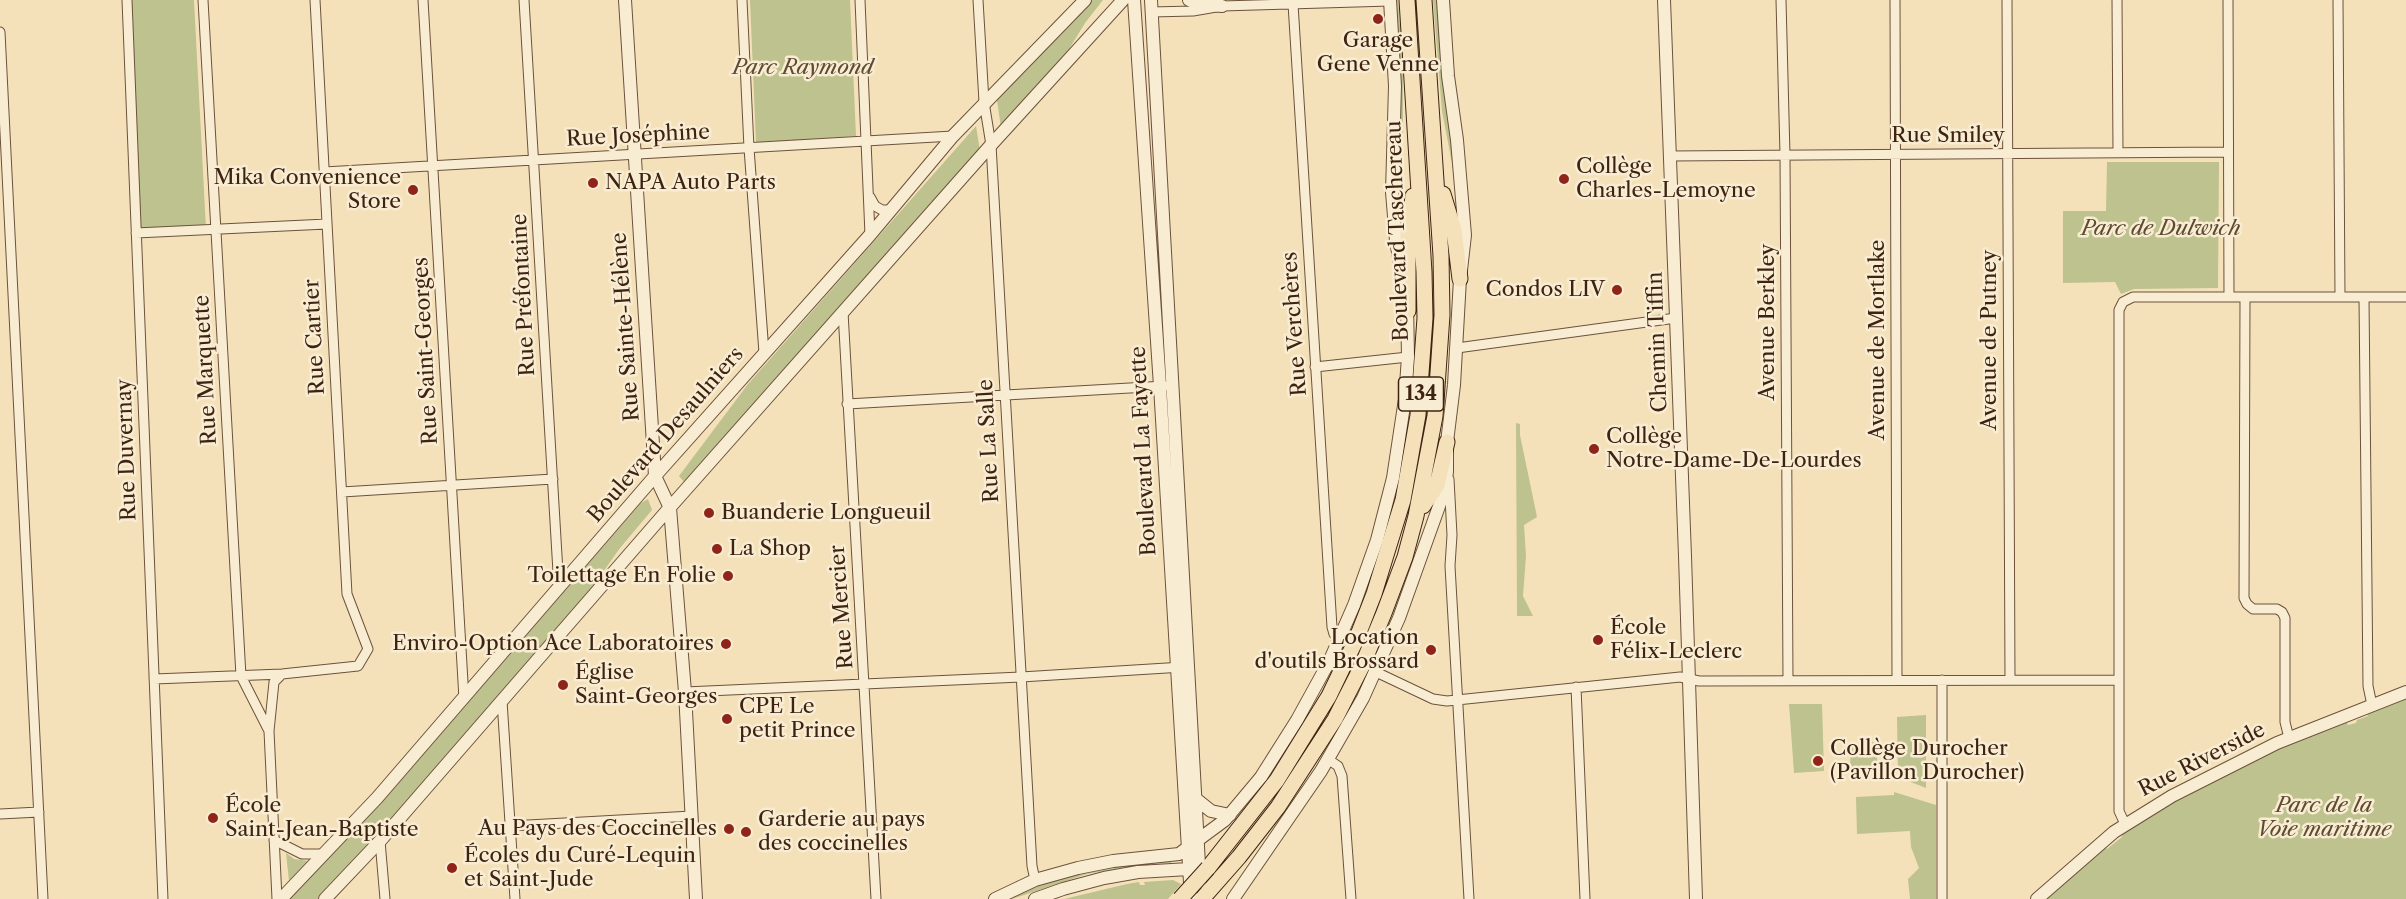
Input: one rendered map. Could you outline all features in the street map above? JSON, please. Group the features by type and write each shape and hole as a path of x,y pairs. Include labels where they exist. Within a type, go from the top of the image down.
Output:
{"highway":[{"name":"Boulevard Taschereau","path":"1180,899 1203,863 1270,790 1314,723 1358,634 1392,542 1413,452 1424,362 1425,283 1407,0"},
{"name":"Boulevard Taschereau","path":"1204,896 1278,807 1335,719 1359,672 1384,613 1405,556 1416,516 1432,438 1441,352 1442,276 1424,0"},
{"path":"1408,311 1408,233 1418,161"},
{"path":"1435,166 1454,230 1460,279"},
{"path":"1416,516 1437,485 1447,442"}],"street":[{"name":"Rue Duvernay","path":"127,0 163,899"},
{"name":"Rue Marquette","path":"203,0 241,676 269,731"},
{"name":"Rue Cartier","path":"282,674 358,666 368,649 347,594 315,0"},
{"name":"Rue Saint-Georges","path":"423,0 464,699"},
{"name":"Rue Préfontaine","path":"524,0 559,588"},
{"name":"Rue Sainte-Hélène","path":"625,0 655,476 670,508 686,692 696,899"},
{"path":"742,0 749,148 764,353"},
{"path":"860,0 870,235"},
{"name":"Rue La Salle","path":"978,0 984,102 991,146 1032,866 1035,880"},
{"name":"Boulevard Desaulniers","path":"279,899 377,798 655,476 870,235 953,136 1085,0"},
{"path":"325,899 380,841 843,312 1123,0"},
{"name":"Boulevard La Fayette","path":"1134,0 1160,386 1182,667 1198,840 1203,863 1204,896"},
{"path":"1189,0 1195,3 1222,6"},
{"path":"1151,6 1193,10 1222,6 1390,0"},
{"name":"Boulevard Taschereau","path":"1187,850 1230,815 1257,782 1317,686 1340,638 1366,573 1384,514 1401,427 1408,357 1408,311 1396,241 1392,192 1395,86 1390,0"},
{"path":"1443,0 1448,76 1457,137 1465,227 1457,348 1447,442 1452,535 1450,566 1469,899"},
{"name":"Chemin Tiffin","path":"1664,0 1696,899"},
{"name":"Avenue Berkley","path":"1781,0 1785,155 1788,680"},
{"name":"Avenue de Mortlake","path":"1895,0 1897,680"},
{"name":"Avenue de Putney","path":"2007,0 2010,680"},
{"path":"2117,0 2118,153"},
{"path":"2228,0 2229,297"},
{"path":"2338,0 2340,297"},
{"name":"Rue Verchères","path":"1293,4 1332,627 1334,633 1340,638"},
{"name":"Boulevard La Fayette","path":"1151,6 1173,386 1187,850 1191,899"},
{"path":"1108,17 1121,15 1127,17 1136,26"},
{"path":"0,32 44,899"},
{"name":"Rue Joséphine","path":"324,172 953,136"},
{"name":"Rue Smiley","path":"1669,156 2227,152"},
{"path":"869,195 875,206 882,210 891,210"},
{"path":"136,233 327,224"},
{"path":"0,269 12,269"},
{"path":"2125,824 2119,811 2118,680 2118,320 2123,302 2133,297 2406,297"},
{"path":"2245,298 2244,597 2253,609 2277,609 2285,618 2285,722 2289,738"},
{"path":"2364,298 2368,686 2372,705"},
{"name":"Rue Mercier","path":"843,312 876,899"},
{"path":"1457,348 1676,318"},
{"path":"1315,368 1408,357"},
{"path":"847,404 1173,386"},
{"path":"1233,899 1329,759 1376,672 1415,575 1443,495 1448,472"},
{"path":"342,492 553,479"},
{"path":"686,692 1021,677 1182,667"},
{"path":"1376,672 1441,701 1680,677 1690,680 2118,680"},
{"path":"154,679 282,674"},
{"name":"Rue Marquette","path":"279,899 269,731 274,682 282,674"},
{"path":"1942,680 1942,899"},
{"path":"1576,687 1585,899"},
{"name":"Rue Riverside","path":"2037,899 2125,824 2205,778 2289,738 2406,692"},
{"path":"502,700 515,899"},
{"path":"1329,759 1338,766 1342,776 1351,899"},
{"path":"1196,799 1211,811 1230,815"},
{"path":"0,814 39,812"},
{"path":"510,826 692,816"},
{"path":"274,840 302,854 323,854"},
{"path":"380,841 385,899"},
{"path":"995,899 1035,880 1090,865 1175,855 1187,850"},
{"path":"1035,899 1104,878 1138,872 1189,869 1203,863"}],"green space":[{"path":"130,0 194,0 206,229 139,230"},
{"name":"Parc Raymond","path":"750,0 850,0 856,136 756,143"},
{"path":"1092,0 1103,0 1069,49 1001,128 997,100"},
{"path":"1395,0 1398,0 1403,60 1403,137 1401,137"},
{"path":"1433,0 1438,0 1444,88 1454,174 1442,111"},
{"path":"976,126 980,151 684,482 679,476 748,384"},
{"name":"Parc de Dulwich","path":"2107,162 2219,162 2218,288 2134,289 2121,294 2115,282 2063,283 2063,211 2106,211"},
{"path":"1516,423 1520,424 1520,435 1537,517 1524,525 1526,556 1523,596 1533,616 1517,616"},
{"path":"648,499 652,510 620,548 579,606 384,830 320,899 286,899 486,681 641,503"},
{"name":"Parc de la Voie maritime","path":"2406,698 2406,899 2046,899 2106,847 2107,849 2122,837 2123,833 2159,809 2285,746 2346,721 2348,725 2356,723 2357,720 2368,716 2367,713"},
{"path":"1789,704 1822,704 1824,771 1794,773"},
{"path":"1926,715 1926,788 1898,777 1897,717"},
{"path":"1877,742 1877,766 1850,768 1851,744"},
{"path":"1894,792 1936,805 1936,899 1910,899 1908,879 1919,868 1911,847 1910,831 1857,834 1856,797 1894,795"},
{"path":"286,853 294,859 308,861 289,881"},
{"path":"1171,861 1171,863 1137,865 1087,874 1012,899 1038,885 1078,873 1130,864"},
{"path":"1173,880 1181,884 1168,899 1064,899 1127,884 1139,882 1140,885 1145,885 1144,882"}],"place":[{"name":"Garage Gene Venne","path":"1378,19"},
{"name":"Collège Charles-Lemoyne","path":"1564,179"},
{"name":"NAPA Auto Parts","path":"593,183"},
{"name":"Mika Convenience Store","path":"413,190"},
{"name":"Condos LIV","path":"1617,290"},
{"name":"Collège Notre-Dame-De-Lourdes","path":"1594,449"},
{"name":"Buanderie Longueuil","path":"709,513"},
{"name":"La Shop","path":"717,549"},
{"name":"Toilettage En Folie","path":"728,576"},
{"name":"École Félix-Leclerc","path":"1598,640"},
{"name":"Enviro-Option Ace Laboratoires","path":"726,644"},
{"name":"Location d'outils Brossard","path":"1431,650"},
{"name":"Église Saint-Georges","path":"563,685"},
{"name":"CPE Le petit Prince","path":"727,719"},
{"name":"Collège Durocher (Pavillon Durocher)","path":"1818,761"},
{"name":"École Saint-Jean-Baptiste","path":"213,818"},
{"name":"Au Pays des Coccinelles","path":"729,829"},
{"name":"Garderie au pays des coccinelles","path":"746,832"},
{"name":"Écoles du Curé-Lequin et Saint-Jude","path":"452,868"}]}
